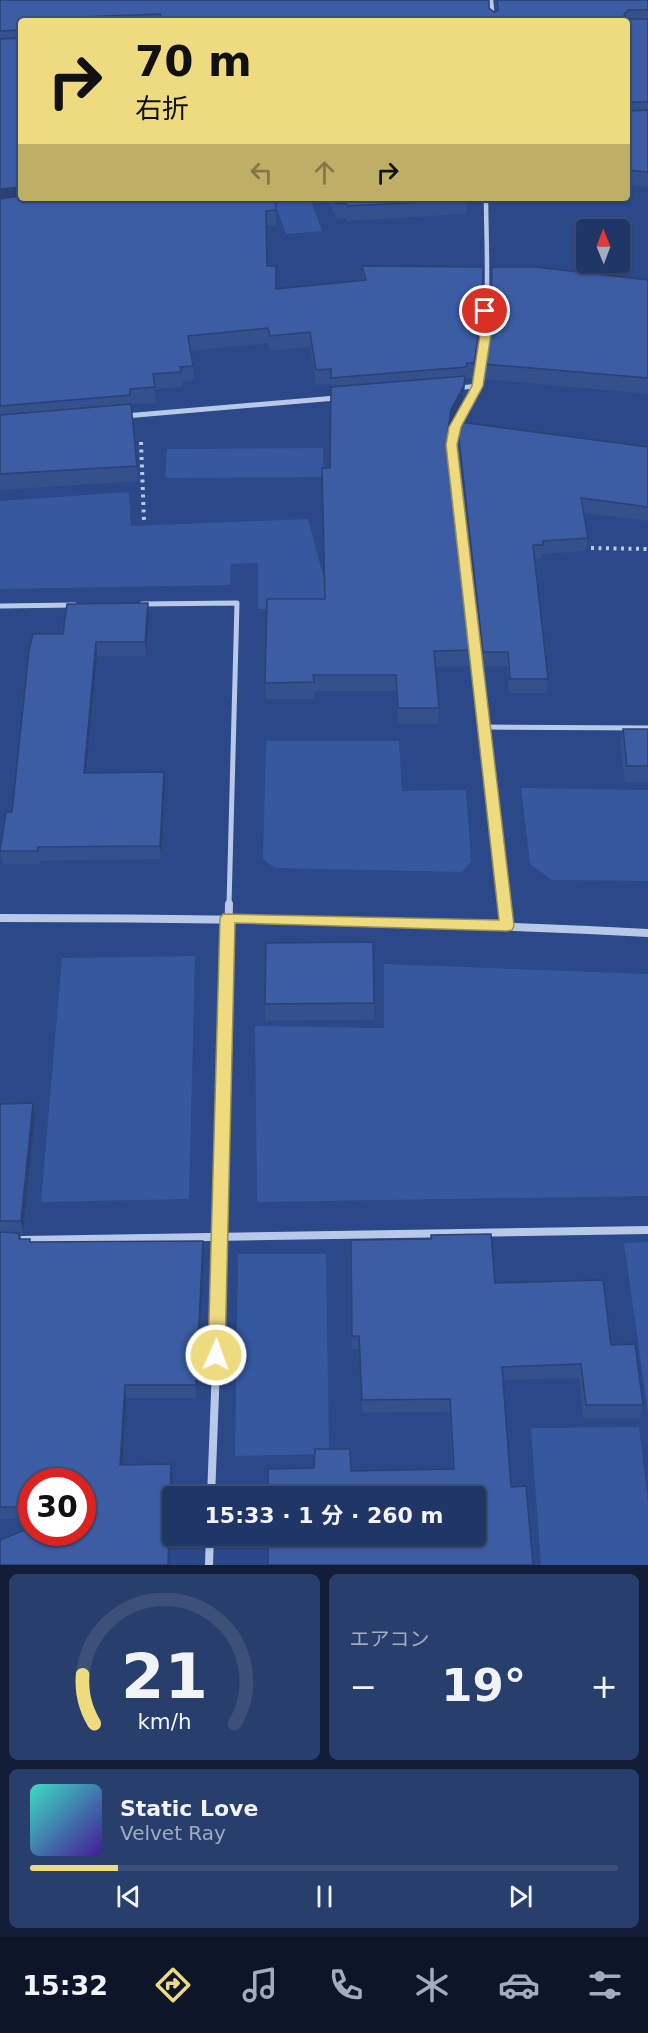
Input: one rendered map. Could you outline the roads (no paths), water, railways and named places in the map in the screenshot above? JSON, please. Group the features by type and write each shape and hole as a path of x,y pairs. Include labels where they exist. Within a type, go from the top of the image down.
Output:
{"street":[{"path":"491,0 493,18"},
{"path":"486,201 485,334 477,386 455,427 452,445 507,926"},
{"path":"454,388 477,386"},
{"path":"117,416 338,398"},
{"path":"455,427 466,428"},
{"path":"130,604 237,603 212,1486"},
{"path":"0,606 83,605"},
{"path":"484,727 648,728"},
{"path":"0,918 228,918 507,926 648,933"},
{"path":"12,1240 648,1230"},
{"path":"209,1565 210,1546"}]}
